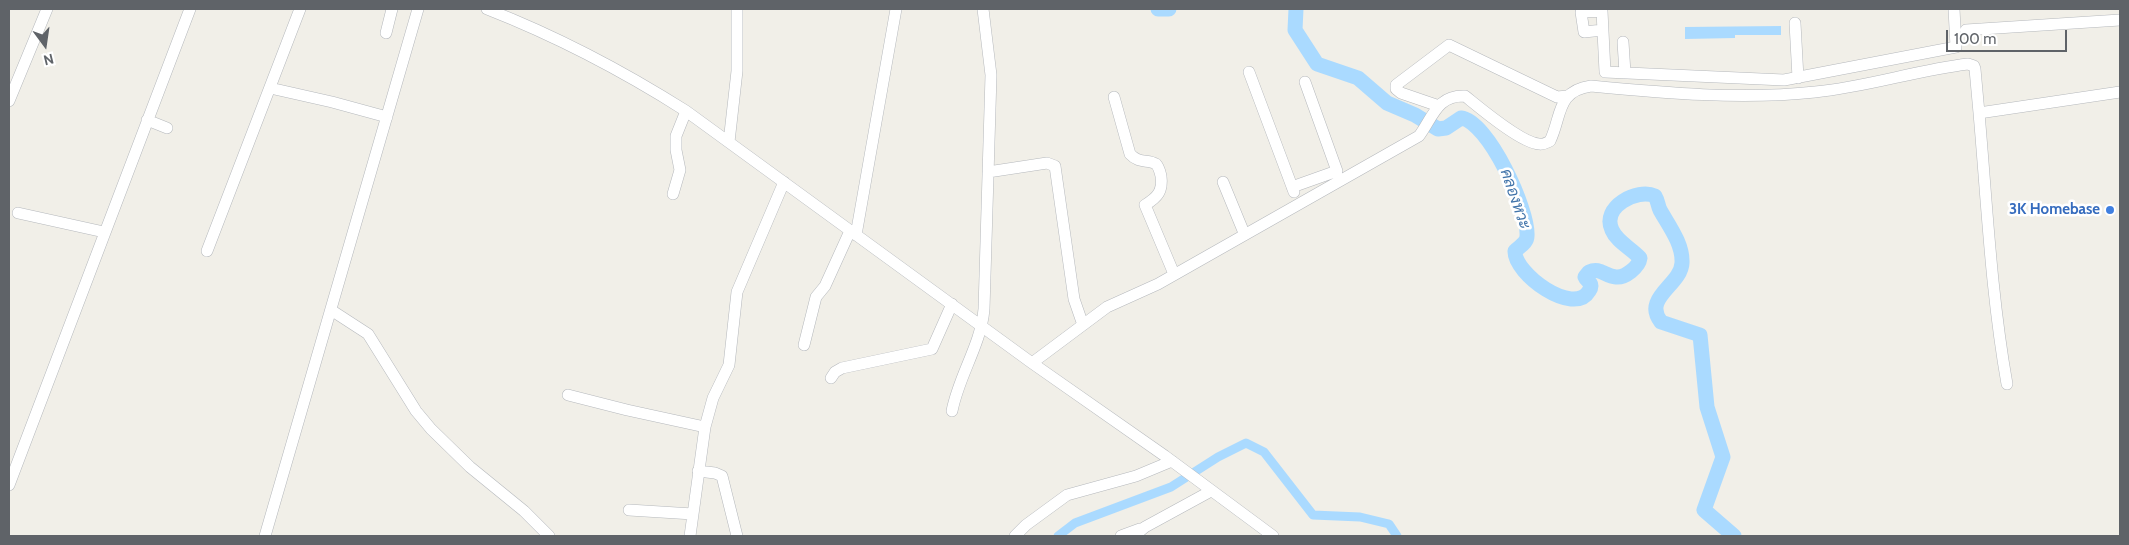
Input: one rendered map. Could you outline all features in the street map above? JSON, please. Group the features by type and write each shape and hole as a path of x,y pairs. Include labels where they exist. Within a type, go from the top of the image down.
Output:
{"street":[{"path":"9,101 47,9"},
{"path":"9,485 190,9"},
{"path":"207,251 300,9"},
{"path":"386,33 392,9"},
{"path":"265,536 418,9"},
{"path":"487,9 585,53 649,87 686,111 1032,363 1172,461 1273,536"},
{"path":"729,142 737,71 737,9"},
{"path":"804,346 816,297 825,286 853,233 896,9"},
{"path":"952,411 956,390 982,326 986,281 991,76 983,9"},
{"path":"1603,30 1605,72 1784,80 1956,47 1954,9"},
{"path":"1966,30 2120,20"},
{"path":"1795,23 1798,78"},
{"path":"1623,42 1625,73"},
{"path":"1438,107 1401,93 1396,89 1396,85 1449,45 1557,97 1568,96"},
{"path":"1032,363 1082,325 1115,303 1174,274 1418,136 1438,107 1454,96 1465,96 1523,138 1537,144 1544,144 1550,142 1561,106 1568,96 1583,87 1702,94 1815,92 1848,88 1968,64 1974,66 1975,70 1998,335 2007,384"},
{"path":"1249,72 1298,203"},
{"path":"1292,187 1337,171 1305,82"},
{"path":"270,88 387,117"},
{"path":"1979,113 2120,92"},
{"path":"1114,98 1130,154 1137,160 1154,163 1159,169 1162,184 1161,191 1153,201 1145,206 1174,274"},
{"path":"673,194 680,170 676,150 676,136 686,111"},
{"path":"147,120 167,128"},
{"path":"988,172 1047,163 1055,166 1074,300 1082,325"},
{"path":"690,536 705,427 712,398 729,365 739,289 784,182"},
{"path":"1224,182 1244,233"},
{"path":"18,213 104,232"},
{"path":"831,378 835,372 842,368 932,349 952,304"},
{"path":"331,310 368,334 416,411 431,429 470,467 524,510 549,536"},
{"path":"568,395 705,427"},
{"path":"1014,536 1067,495 1136,476 1172,461"},
{"path":"698,471 715,473 722,476 737,536"},
{"path":"1134,536 1211,491"},
{"path":"629,510 693,514"},
{"path":"1120,536 1145,528"}],"water":[{"path":"1781,26 1781,35 1735,35 1735,38 1685,39 1685,27"}],"waterway":[{"name":"คลองหวะ","path":"1158,9 1169,9"},
{"name":"คลองหวะ","path":"1296,9 1295,30 1317,64 1358,78 1387,103 1415,115 1438,129 1446,128 1461,118 1472,123 1483,134 1505,168 1526,224 1527,238 1525,243 1515,251 1517,260 1534,281 1559,296 1571,299 1581,298 1591,287 1585,277 1589,272 1599,271 1620,277 1637,265 1640,258 1612,230 1610,222 1612,214 1616,207 1631,197 1648,194 1655,196 1660,210 1678,242 1682,256 1680,271 1659,299 1656,313 1661,322 1700,335 1707,407 1723,457 1704,510 1734,536"},
{"path":"1058,536 1075,523 1171,487 1218,457 1246,443 1264,452 1313,515 1360,517 1389,524 1397,536"}],"place":[{"name":"3K Homebase","path":"2110,210"}]}
